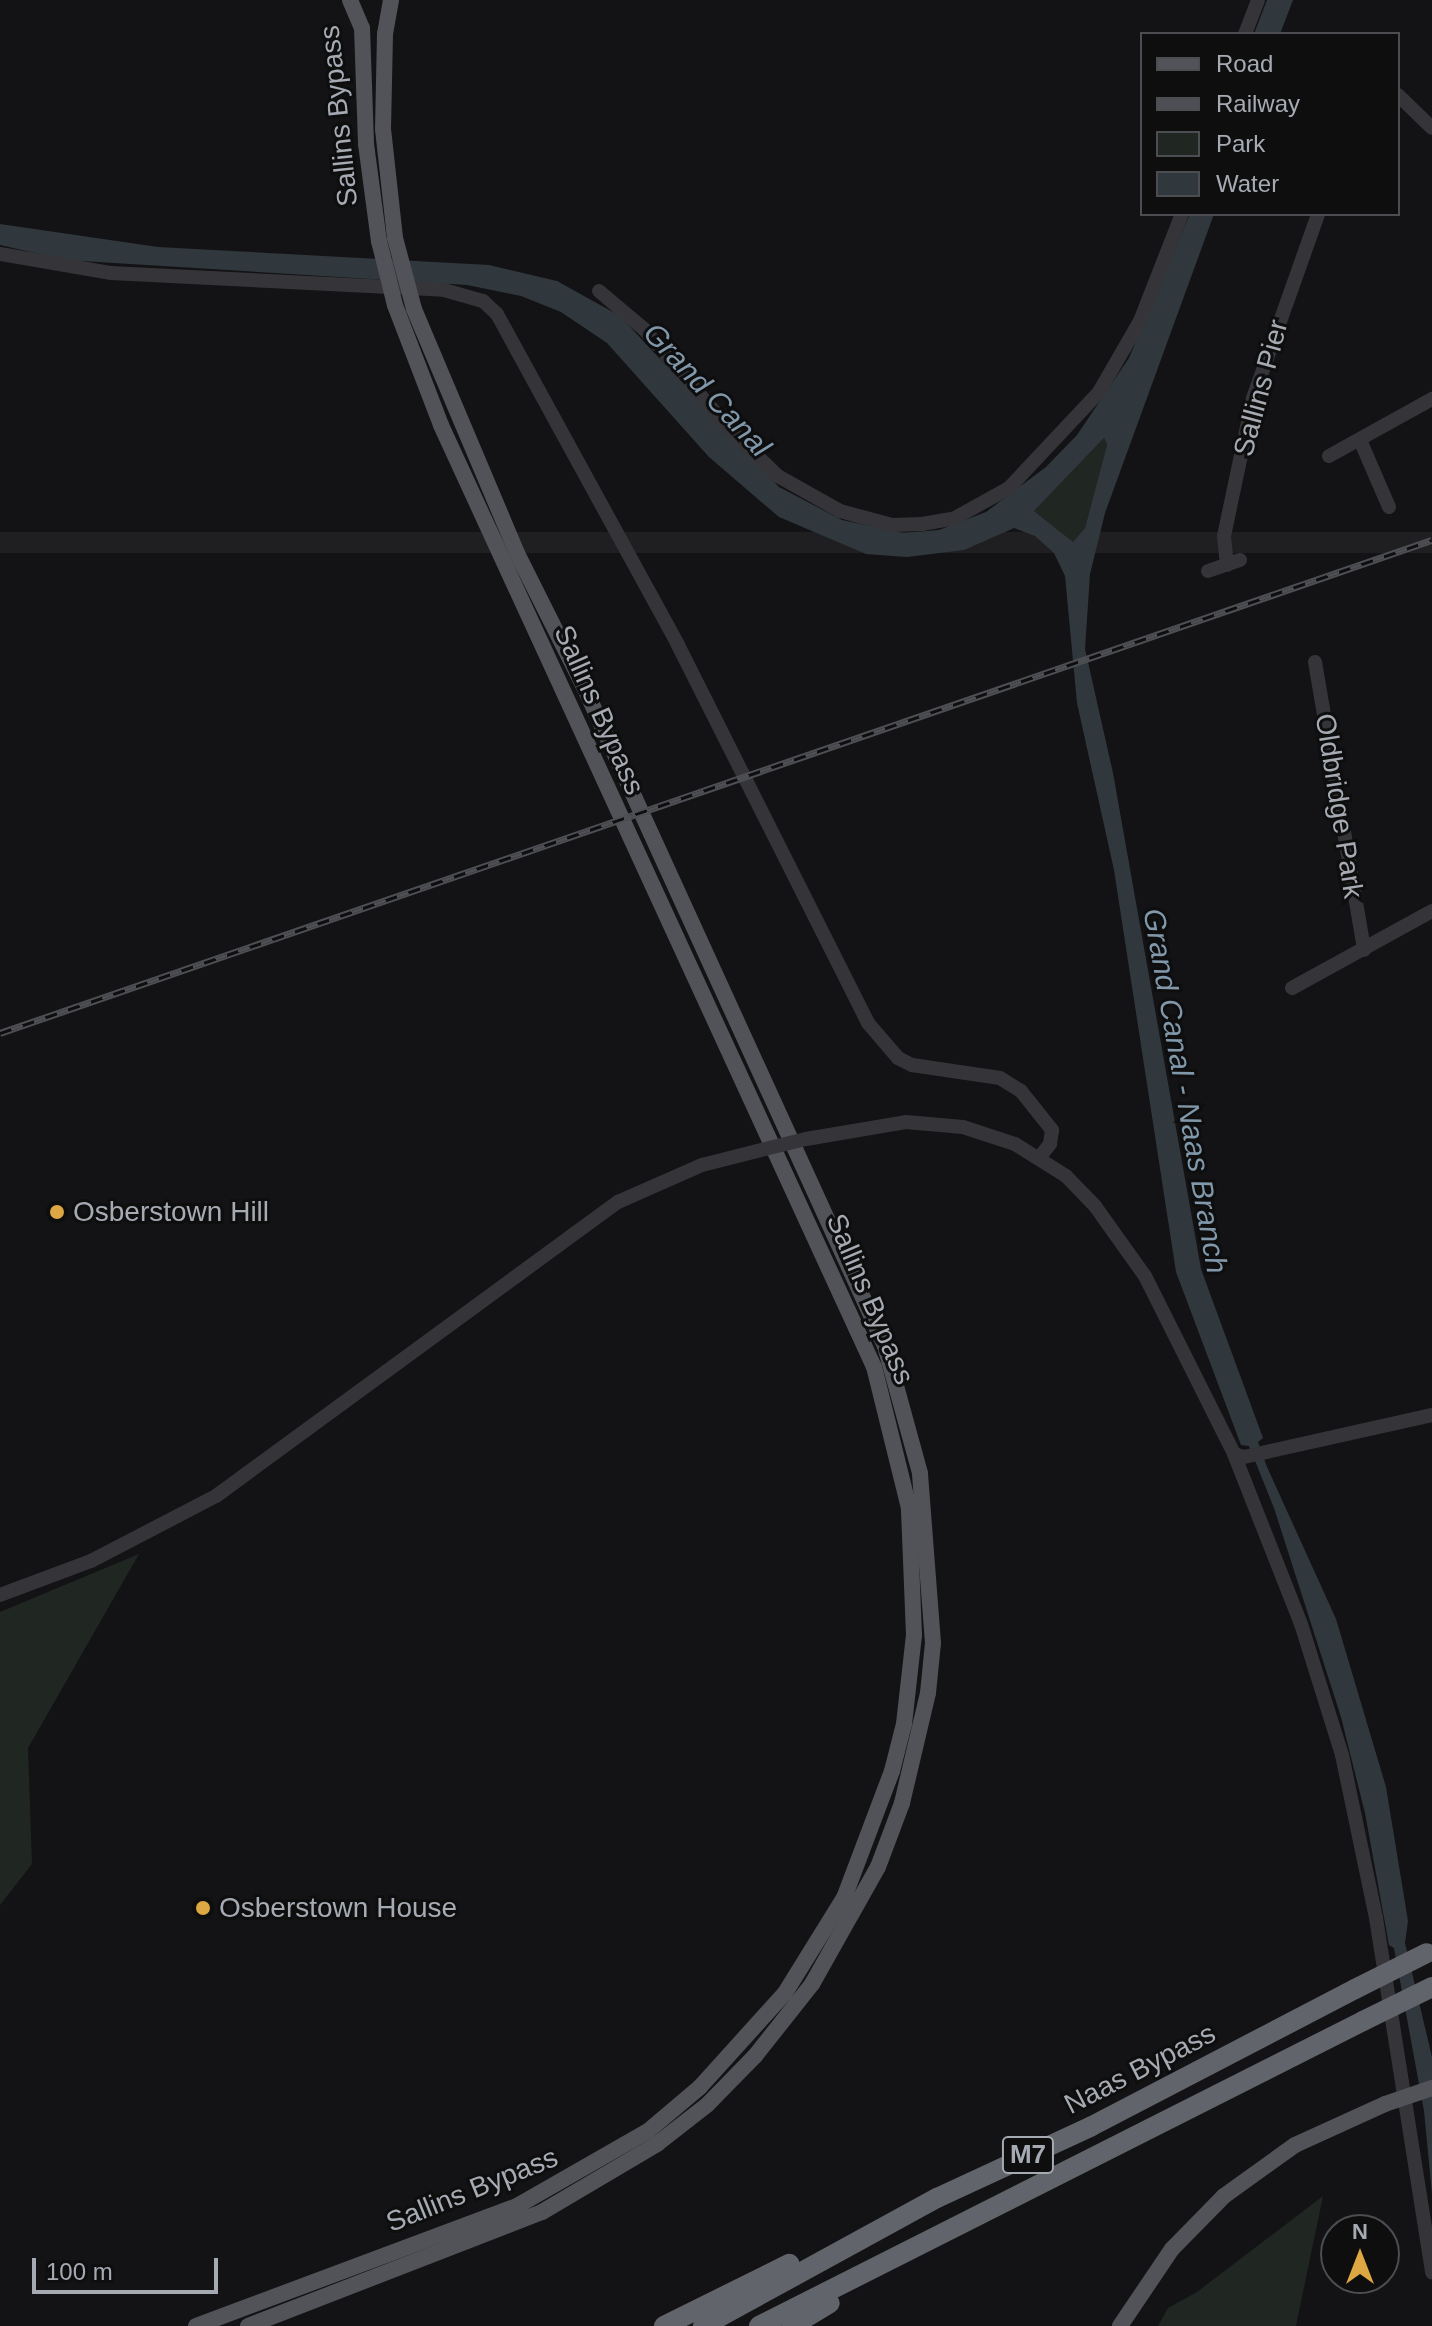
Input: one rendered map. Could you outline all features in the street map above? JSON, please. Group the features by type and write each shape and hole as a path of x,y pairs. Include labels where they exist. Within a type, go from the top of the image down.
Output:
{"highway":[{"name":"Naas Bypass","path":"703,2326 937,2198 1090,2127 1430,1952"},
{"name":"Naas Bypass","path":"759,2326 1098,2151 1432,1987"},
{"name":"M7","path":"664,2326 1090,2127"},
{"name":"M7","path":"792,2326 1098,2151"}],"main road":[{"name":"Sallins Bypass","path":"248,2326 542,2212 657,2144 707,2105 805,1994 878,1867 902,1803 928,1693 933,1643 920,1473 885,1346 585,689 517,553 414,309 387,240 366,144 362,28 350,0"},
{"name":"Sallins Bypass","path":"196,2326 517,2206 648,2131 700,2087 785,1993 844,1898 892,1771 914,1635 909,1508 874,1367 447,439 395,305 387,240 383,129 385,34 391,0"},
{"path":"1120,2326 1172,2249 1224,2196 1295,2145 1385,2104 1432,2088"}],"street":[{"path":"1246,32 1258,0"},
{"path":"1400,97 1432,128"},
{"path":"599,291 644,329 730,430 778,476 840,511 892,525 922,524 955,518 1009,488 1099,392 1140,321 1181,216"},
{"name":"Sallins Pier","path":"1208,571 1234,563 1224,536 1253,398 1317,216"},
{"path":"0,254 111,273 444,290 483,301 497,314 678,645 868,1023 898,1058 912,1065 1000,1078 1021,1091 1052,1130 1050,1144 1040,1157"},
{"path":"1329,456 1432,399"},
{"path":"1360,440 1389,507"},
{"name":"Oldbridge Park","path":"1315,662 1364,950"},
{"path":"1292,988 1432,911"},
{"path":"0,1595 91,1561 216,1496 618,1202 702,1165 879,1124 944,1124 1015,1144 1040,1157 1095,1206 1145,1276 1239,1456 1301,1624 1342,1755 1376,1918 1432,2273"},
{"path":"1239,1456 1432,1415"}],"shaded area":[{"path":"0,532 1432,532 1432,553 0,553"}],"green space":[{"path":"1104,438 1107,446 1085,528 1073,542 1034,511"},
{"path":"139,1554 28,1748 32,1864 0,1905 0,1612"},
{"path":"1323,2196 1296,2326 1158,2326 1168,2308 1197,2292"}],"water":[{"path":"1267,0 1293,0 1281,32 1255,32"},
{"path":"1189,216 1213,216 1105,513 1090,574 1085,649 1113,773 1201,1269 1263,1438 1258,1442 1267,1467 1336,1619 1386,1787 1408,1921 1405,1943 1432,2057 1432,2194 1424,2111 1394,1948 1389,1945 1365,1813 1341,1717 1274,1508 1249,1446 1241,1445 1176,1272 1114,870 1077,703 1065,576 1054,553 1035,536 1014,528 964,550 907,557 866,554 779,517 709,457 607,343 561,312 521,296 467,285 66,260 0,245 0,224 158,247 489,265 557,281 620,316 779,487 842,520 903,533 939,530 986,512 1046,467 1077,435 1129,358","holes":["1104,438 1107,445 1085,528 1073,542 1034,511"]}],"railway":[{"path":"0,1033 1432,540"}],"place":[{"name":"Osberstown Hill","path":"57,1212"},
{"name":"Osberstown House","path":"203,1908"}],"water label":[{"name":"Grand Canal","path":"707,390"},
{"name":"Grand Canal - Naas Branch","path":"1185,1091"}]}
